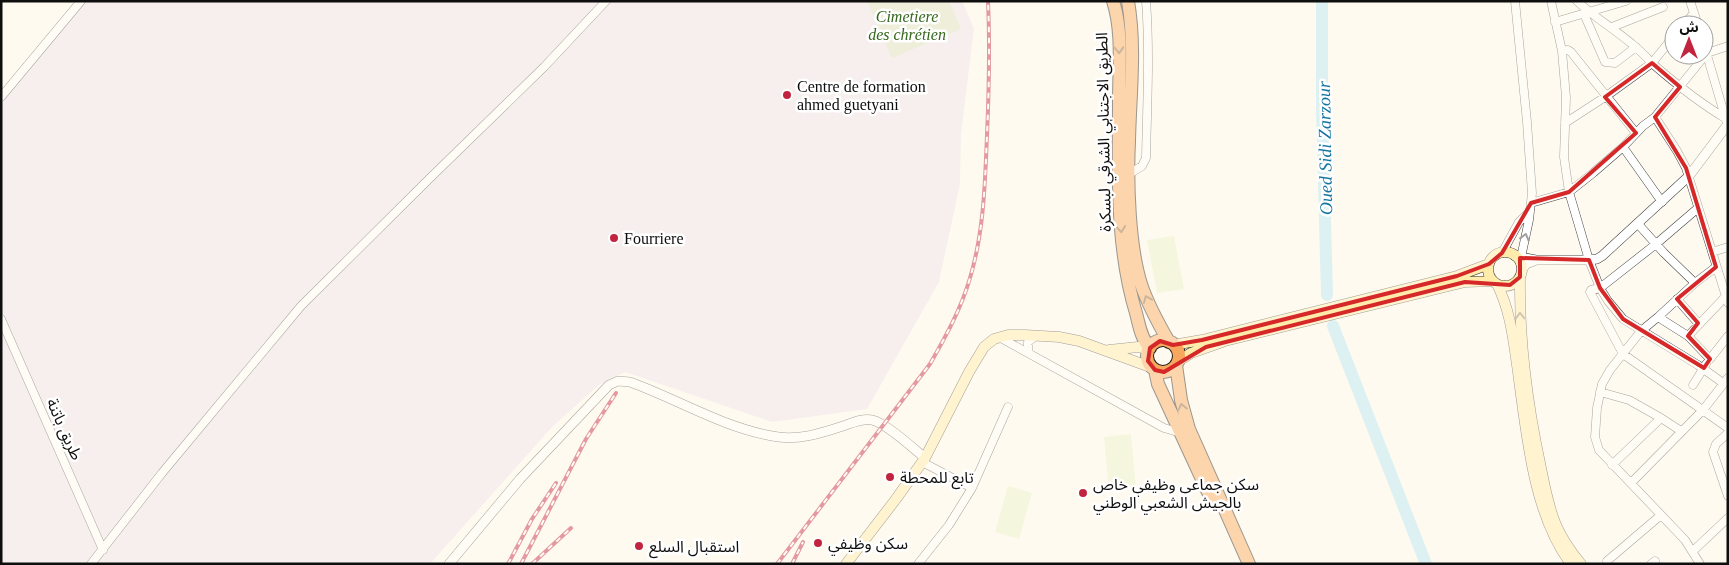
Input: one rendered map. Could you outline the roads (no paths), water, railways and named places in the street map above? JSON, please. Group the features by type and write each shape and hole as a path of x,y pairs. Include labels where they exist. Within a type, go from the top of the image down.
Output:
{"highway":[{"name":"الطريق الاجتنابي الشرقي لبسكرة","path":"1113,1 1118,27 1119,48 1118,173 1121,231 1131,294 1143,338 1149,348"},
{"name":"الطريق الاجتنابي الشرقي لبسكرة","path":"1128,1 1133,49 1128,143 1135,261 1145,295 1154,316 1171,343"},
{"path":"1240,564 1158,384 1154,369 1148,362 1149,348 1152,344 1160,341 1171,343 1178,353 1176,364 1181,400 1188,429 1249,564"},
{"path":"1154,369 1164,372 1169,371 1176,364"}],"main road":[{"path":"1571,564 1554,537 1543,508 1528,439 1510,317 1506,303 1488,271 1488,264 1492,258 1502,252 1511,253 1519,264 1522,348 1541,469 1556,524 1566,545 1581,564"},
{"path":"1171,343 1212,337 1457,276 1488,264"},
{"path":"1176,364 1191,353 1225,341 1465,282 1484,280 1510,285 1519,264"},
{"path":"846,564 896,499 923,460 968,372 984,347 999,337 1059,337 1079,341 1154,369"},
{"path":"1105,351 1149,348"}],"street":[{"path":"1,97 81,1"},
{"path":"91,564 162,473 301,306 435,172 544,68 606,1"},
{"path":"1129,174 1142,166 1146,158 1148,68 1146,1"},
{"path":"1515,1 1527,122 1531,203 1530,220 1519,264 1526,264 1536,260 1597,259 1607,252 1689,176 1727,122"},
{"path":"1551,1 1562,51 1566,97 1564,157 1569,192 1589,260 1600,288 1608,301 1624,319 1725,380 1703,410 1631,483"},
{"path":"1577,1 1586,13 1606,62 1615,63 1636,47"},
{"path":"1555,22 1626,1"},
{"path":"1690,1 1694,13"},
{"path":"1612,27 1663,7"},
{"path":"1586,13 1612,27 1680,87 1727,122"},
{"path":"1714,51 1728,46"},
{"path":"1565,123 1652,63 1664,48"},
{"path":"1562,51 1568,50 1571,52 1605,97 1636,133"},
{"path":"1531,203 1569,192 1624,147 1654,117 1698,65"},
{"path":"1710,65 1727,122"},
{"path":"1654,117 1677,151 1689,176 1716,267 1724,280 1727,299 1698,323 1688,336"},
{"path":"1624,147 1662,202"},
{"path":"1698,208 1600,288 1590,290 1590,293 1623,354 1728,428"},
{"path":"1502,252 1519,222 1530,211"},
{"path":"1638,224 1695,283"},
{"path":"1712,252 1728,247"},
{"path":"1700,564 1685,540 1599,450 1596,440 1596,419 1600,392 1610,370 1641,331 1716,267"},
{"path":"1677,299 1698,323"},
{"path":"1658,317 1688,336 1710,358"},
{"name":"طريق باتنة","path":"1,319 103,550"},
{"path":"1028,353 1028,342 1037,336"},
{"path":"1693,385 1710,358 1728,336"},
{"path":"999,337 1164,428 1181,433"},
{"path":"450,564 520,479 609,385 618,382 630,382 639,385 734,425 773,436 800,438 858,421 873,420 884,426 923,460 972,488"},
{"path":"1600,392 1629,400 1681,431"},
{"path":"918,564 949,525 972,488 1008,407"},
{"path":"1612,465 1661,418"},
{"path":"1728,433 1716,444 1713,452 1728,496"},
{"path":"1607,561 1661,516"},
{"path":"1693,551 1728,518"}],"waterway":[{"name":"Oued Sidi Zarzour","path":"1322,1 1322,109 1327,295"},
{"name":"Oued Sidi Zarzour","path":"1333,326 1426,564"}],"railway":[{"path":"777,564 930,364 962,301 975,260 983,207 989,85 988,1"},
{"path":"521,564 586,439 616,393"},
{"path":"508,564 532,519 556,483"},
{"path":"532,564 571,528"},
{"path":"792,564 803,542"}],"place":[{"name":"Centre de formation ahmed guetyani","path":"787,95"},
{"name":"Fourriere","path":"614,238"},
{"name":"تابع للمحطة","path":"890,477"},
{"name":"سكن جماعي وظيفي خاص بالجيش الشعبي الوطني","path":"1083,493"},
{"name":"سكن وظيفي","path":"818,543"},
{"name":"استقبال السلع","path":"639,546"}],"park label":[{"name":"Cimetiere des chrétien","path":"907,25"}]}
